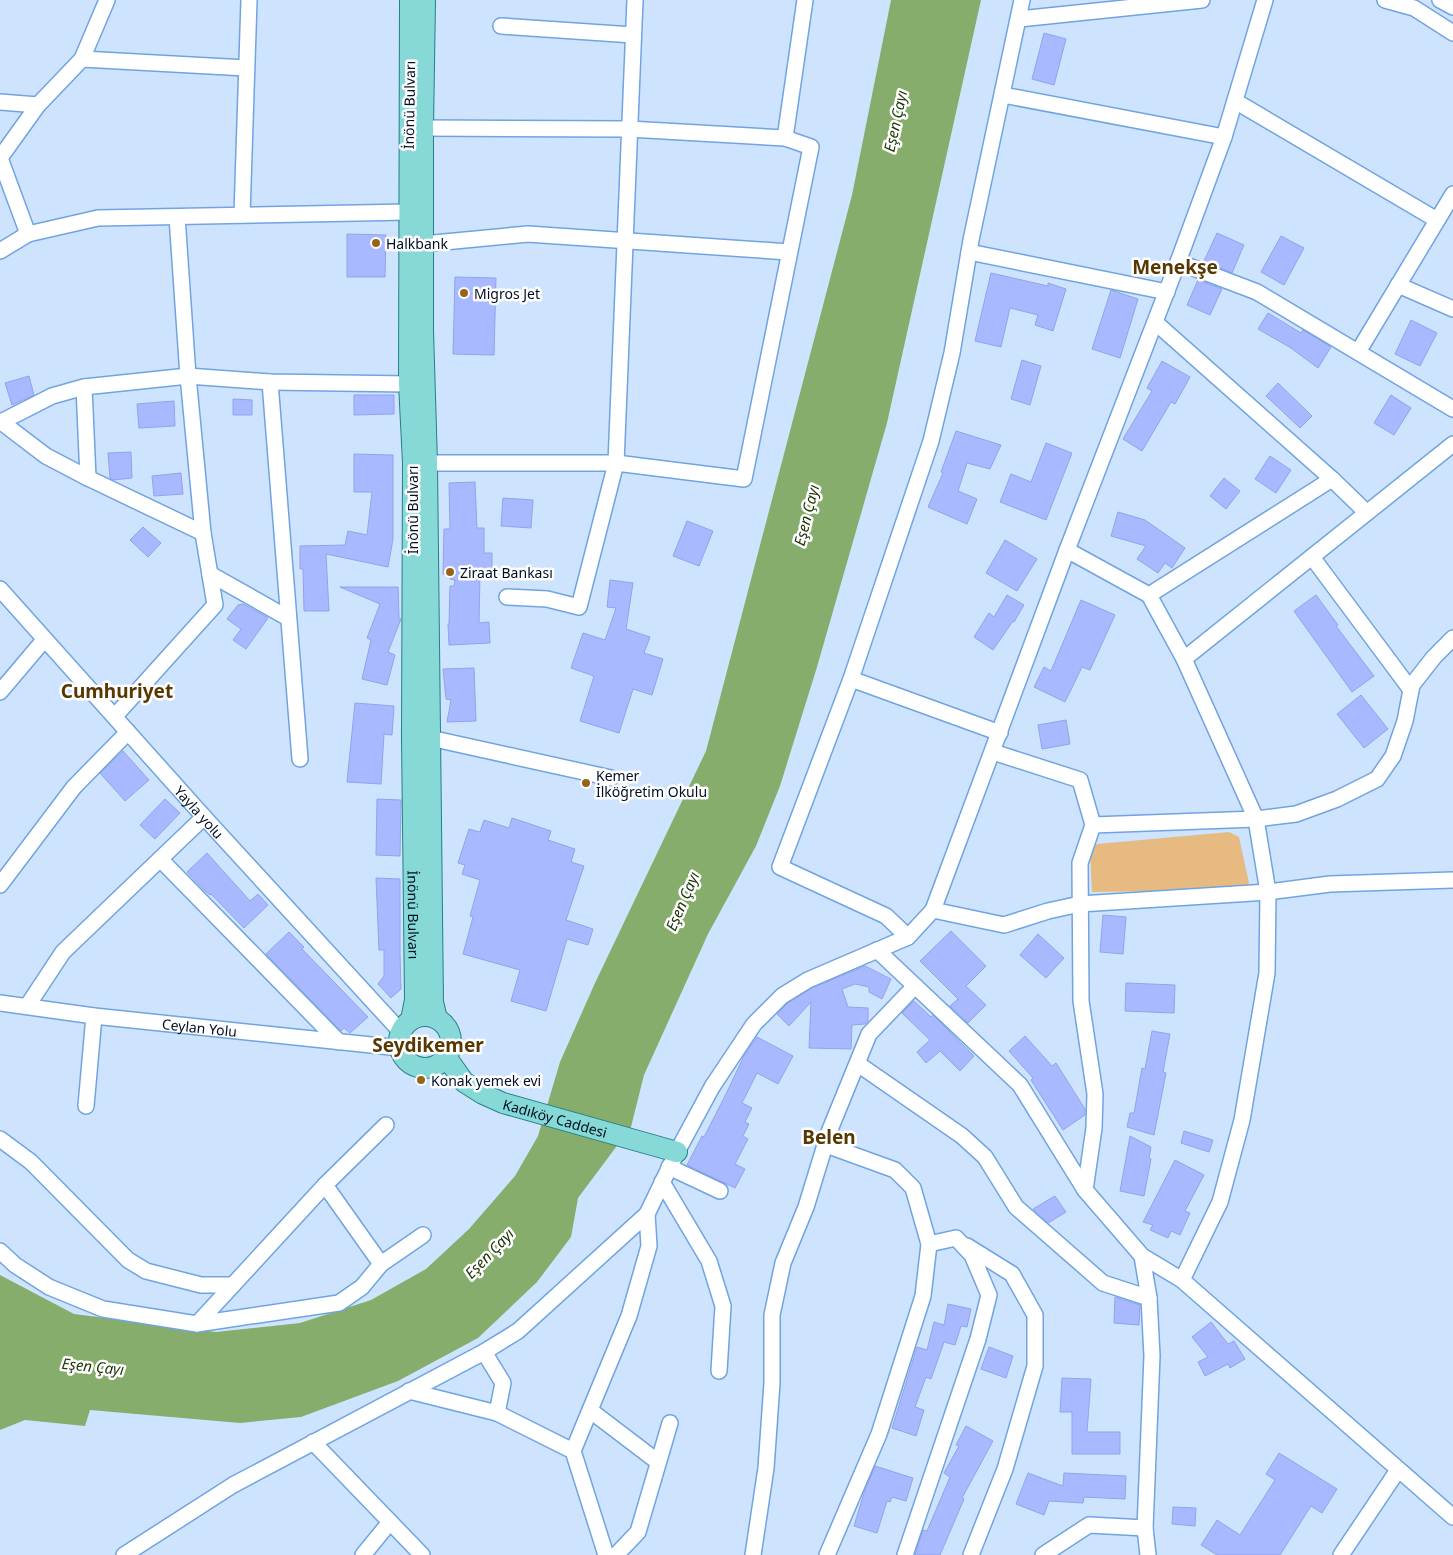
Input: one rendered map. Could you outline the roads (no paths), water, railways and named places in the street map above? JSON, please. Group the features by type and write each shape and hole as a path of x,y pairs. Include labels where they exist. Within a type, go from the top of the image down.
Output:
{"main road":[{"name":"İnönü Bulvarı","path":"410,0 415,212 409,384 420,463"},
{"name":"İnönü Bulvarı","path":"404,1034 415,1000 421,738 420,463 423,244 415,212 423,128 425,0"},
{"name":"İnönü Bulvarı","path":"421,738 433,1002 438,1019"},
{"path":"420,1016 438,1019 445,1024 450,1032 451,1050 447,1058 432,1068 423,1069 408,1062 404,1034 420,1016"},
{"name":"Kadıköy Caddesi","path":"447,1058 464,1082 483,1094 503,1103 642,1141 673,1160"}],"street":[{"path":"28,234 0,158 38,105 82,59 107,0"},
{"path":"242,215 249,0"},
{"path":"507,597 547,599 579,607 616,464 635,0"},
{"path":"785,138 805,0"},
{"path":"908,937 886,916 780,867 851,679 931,441 952,353 969,252 1022,0"},
{"path":"1019,19 1202,0"},
{"path":"124,1555 233,1485 484,1352 518,1331 646,1214 712,1087 754,1024 782,996 808,980 908,937 933,910 1067,550 1156,323 1224,137 1265,0"},
{"path":"1385,0 1414,8 1453,33"},
{"path":"1440,0 1453,7"},
{"path":"501,26 633,35"},
{"path":"82,59 246,68"},
{"path":"1003,95 1224,137"},
{"path":"1235,101 1437,220"},
{"path":"0,102 38,105"},
{"path":"420,463 616,464 744,479 811,147 785,138 630,130 423,128"},
{"path":"1358,352 1453,194"},
{"path":"0,251 28,234 98,218 415,212"},
{"path":"115,716 215,605 203,533 188,376 176,217"},
{"path":"423,244 528,234 789,252"},
{"path":"969,252 1167,292"},
{"path":"1178,262 1257,292 1453,409"},
{"path":"1398,285 1453,309"},
{"path":"1156,323 1332,479 1366,512"},
{"path":"203,533 46,456 0,421 52,396 84,387 188,376 270,382 409,384"},
{"path":"270,382 300,759"},
{"path":"84,387 88,478"},
{"path":"1184,659 1453,444"},
{"path":"1150,595 1332,479"},
{"path":"1067,550 1150,595 1184,659 1256,819 1268,892 1267,973 1242,1120 1220,1202 1182,1280"},
{"path":"1312,557 1411,690"},
{"path":"210,574 288,618"},
{"name":"Yayla yolu","path":"0,588 44,640 115,716 204,817 404,1034"},
{"path":"1093,825 1256,819 1296,814 1337,799 1377,779 1393,756 1405,721 1412,685 1434,656 1453,638"},
{"path":"0,692 44,640"},
{"path":"851,679 1000,733"},
{"path":"0,885 74,787 128,732"},
{"path":"421,738 611,778"},
{"path":"993,752 1080,780 1093,825 1080,863 1080,1001 1095,1094 1094,1128 1085,1190"},
{"path":"28,1005 63,952 204,817"},
{"path":"160,859 339,1042"},
{"path":"933,910 1004,925 1048,911 1080,904 1268,892 1330,884 1453,880"},
{"path":"877,950 1020,1085 1085,1190 1142,1256 1182,1280 1453,1517"},
{"path":"753,1555 766,1468 772,1383 772,1315 783,1263 806,1207 829,1132 869,1034 915,986"},
{"name":"Ceylan Yolu","path":"0,1002 94,1016 339,1042 404,1034"},
{"path":"86,1106 94,1016"},
{"path":"858,1064 962,1136 985,1157 1016,1207 1103,1283 1149,1298"},
{"path":"198,1324 325,1186 386,1124"},
{"path":"0,1139 31,1162 128,1260 146,1271 201,1285 234,1285"},
{"path":"826,1146 895,1170 913,1188 929,1244 924,1296 879,1434 827,1555"},
{"path":"673,1160 720,1191"},
{"path":"662,1182 709,1261 723,1306 719,1371"},
{"path":"325,1186 381,1264"},
{"path":"606,1555 573,1451 629,1316 649,1246 646,1214"},
{"path":"0,1251 15,1265 49,1287 103,1309 198,1324 339,1304 362,1287 381,1264 423,1235"},
{"path":"929,1244 956,1238 1012,1274 1035,1315 1035,1366 1005,1470 971,1555"},
{"path":"905,1555 978,1339 989,1295 972,1255 956,1238"},
{"path":"1142,1256 1149,1298 1152,1356 1145,1528 1148,1555"},
{"path":"484,1352 504,1383 497,1413"},
{"path":"409,1391 497,1413 573,1451"},
{"path":"591,1411 658,1462"},
{"path":"616,1555 638,1532 670,1423"},
{"path":"313,1442 422,1555"},
{"path":"1341,1555 1398,1470"},
{"path":"363,1555 390,1522"},
{"path":"1043,1555 1090,1525 1145,1528"}],"water":[{"name":"Eşen Çayı","path":"891,0 981,0 887,423 817,667 780,786 756,846 708,934 644,1075 631,1127 578,1198 571,1237 537,1282 478,1338 398,1381 301,1417 240,1423 90,1410 85,1426 25,1420 0,1430 0,1275 74,1314 216,1332 300,1323 371,1300 426,1269 469,1229 515,1176 538,1136 560,1062 595,983 706,751 852,195"}],"place":[{"name":"Halkbank","path":"376,243"},
{"name":"Migros Jet","path":"464,293"},
{"name":"Ziraat Bankası","path":"450,572"},
{"name":"Kemer İlköğretim Okulu","path":"586,783"},
{"name":"Konak yemek evi","path":"421,1080"}],"district":[{"name":"Menekşe","path":"1175,267"},
{"name":"Cumhuriyet","path":"117,691"},
{"name":"Seydikemer","path":"428,1045"},
{"name":"Belen","path":"829,1137"}]}
